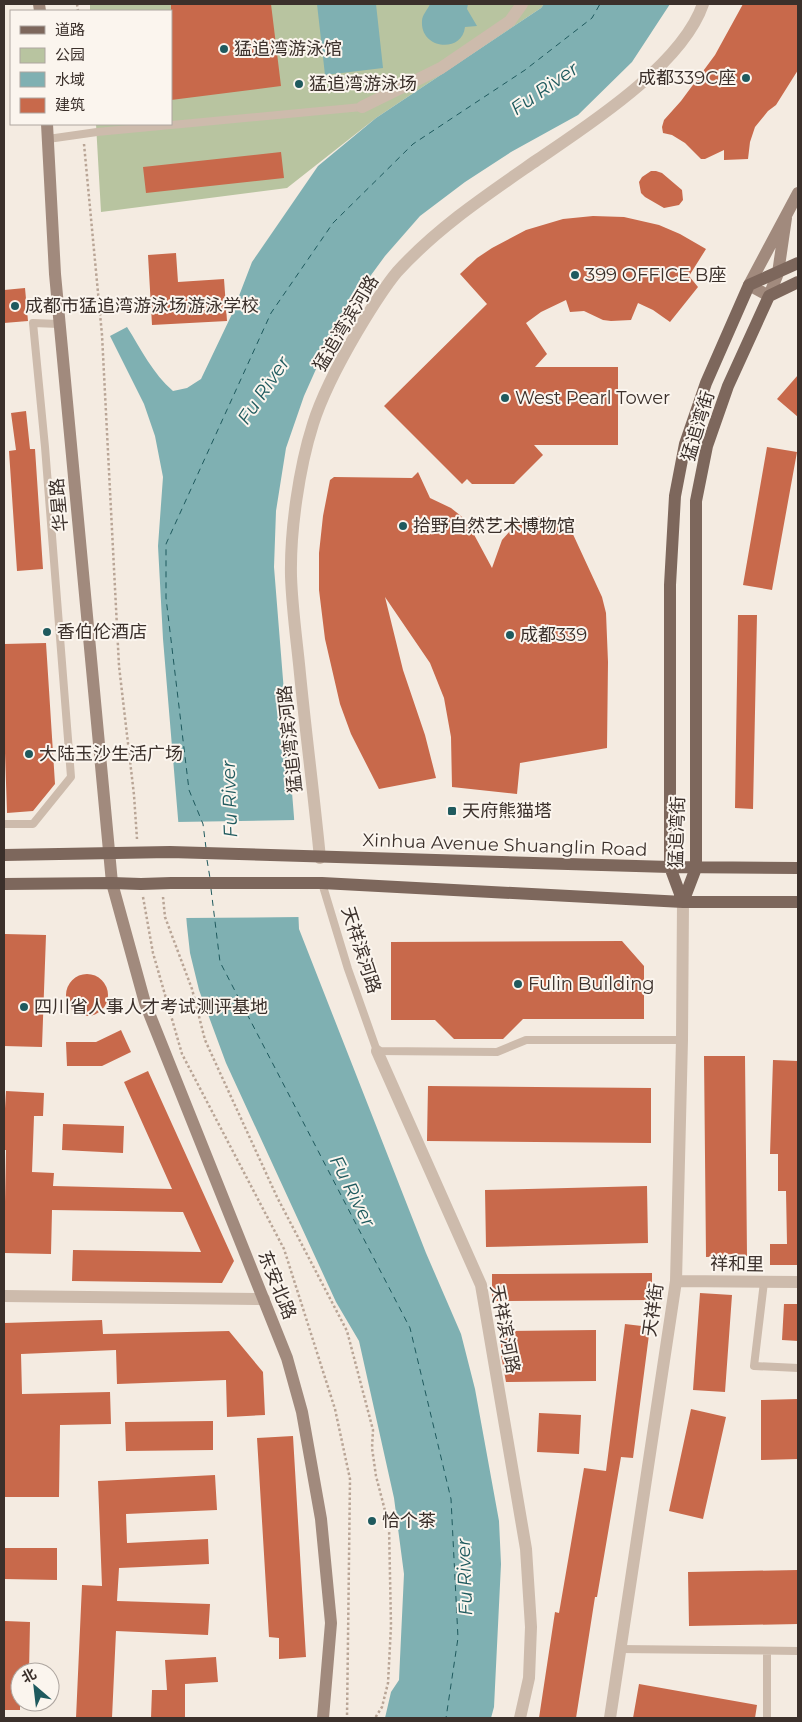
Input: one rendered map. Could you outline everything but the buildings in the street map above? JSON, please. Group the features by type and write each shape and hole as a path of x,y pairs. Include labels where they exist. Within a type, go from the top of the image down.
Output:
{"main road":[{"path":"749,285 798,263"},
{"path":"769,296 798,282"},
{"name":"猛追湾街","path":"683,902 670,868 670,585 675,496 685,444 706,384 749,285"},
{"name":"猛追湾街","path":"683,902 696,868 696,501 707,446 728,386 769,296"},
{"name":"Xinhua Avenue Shuanglin Road","path":"4,855 170,852 670,868 798,868"},
{"path":"4,884 322,883 683,902 798,902"}],"street":[{"path":"362,108 441,68 510,21 522,4"},
{"name":"猛追湾滨河路","path":"320,858 291,577 293,528 302,471 313,424 329,384 343,354 369,312 396,274 433,237 469,208 625,97 673,54 700,14 703,4"},
{"name":"华星路","path":"47,125 59,324 112,883"},
{"name":"猛追湾街","path":"749,285 798,193"},
{"name":"猛追湾街","path":"769,296 778,273 786,218"},
{"path":"749,285 769,296"},
{"name":"东安北路","path":"112,883 145,1003 287,1358 302,1412 321,1519 331,1623 323,1718"},
{"name":"天祥街","path":"610,1718 676,1281 682,1040 683,902"},
{"name":"天祥滨河路","path":"378,1052 481,1285 526,1549 531,1627 529,1678 520,1718"},
{"name":"祥和里","path":"676,1281 798,1282"},
{"path":"4,1296 264,1299"}],"lane":[{"path":"48,139 83,134 362,108"},
{"path":"4,824 33,824 71,777 45,447 33,322 59,324"},
{"name":"天祥滨河路","path":"322,883 348,969 378,1052"},
{"path":"378,1052 497,1052 526,1040 682,1040"},
{"path":"764,1282 754,1366 798,1368"},
{"path":"620,1649 798,1651"},
{"path":"767,1651 767,1718"}],"path":[{"path":"83,134 102,334 119,666 134,795 138,853"},
{"path":"167,883 165,917 192,989 205,1040 277,1197 348,1331 373,1430 372,1448 376,1476 389,1526 391,1626 388,1683 382,1707 375,1718"},
{"path":"141,884 153,954 182,1054 284,1250 335,1409 350,1479 347,1718"}],"green space":[{"name":"猛追湾游泳场","path":"90,4 544,4 541,8 376,118 287,188 101,212 96,125 172,125 172,10 90,10"}],"water":[{"path":"317,4 376,4 383,68 325,75"},
{"path":"430,4 468,4 467,9 477,26 465,27 462,36 450,44 442,45 434,42 427,38 423,30 422,21"},
{"name":"Fu River","path":"544,4 670,4 632,62 578,115 511,152 465,182 420,216 385,256 355,297 329,340 304,396 286,448 276,511 274,567 294,817 299,929 426,1253 461,1334 475,1389 499,1521 501,1564 494,1707 491,1718 385,1718 391,1692 399,1680 404,1574 394,1498 359,1341 336,1302 226,1063 199,990 190,953 187,926 163,639 158,546 163,477 155,436 144,404 110,336 127,327 153,369 173,391 187,388 201,379 232,314 252,262 318,166 376,118 541,8"}],"pier":[{"path":"296,820 301,917 184,918 176,822"}],"ferry route":[{"path":"206,848 203,824 189,790 166,598 166,544 271,313 333,223 413,144 525,70 592,18 600,4"},
{"path":"207,860 210,878"},
{"path":"211,889 220,962 410,1328 451,1499 458,1638 446,1718"}],"place":[{"name":"猛追湾游泳馆","path":"224,49"},
{"name":"成都339C座","path":"746,78"},
{"name":"猛追湾游泳场","path":"299,84"},
{"name":"399 OFFICE B座","path":"575,275"},
{"name":"成都市猛追湾游泳场游泳学校","path":"15,306"},
{"name":"West Pearl Tower","path":"505,398"},
{"name":"拾野自然艺术博物馆","path":"403,526"},
{"name":"香伯伦酒店","path":"47,632"},
{"name":"成都339","path":"510,635"},
{"name":"大陆玉沙生活广场","path":"29,754"},
{"name":"天府熊猫塔","path":"452,811"},
{"name":"Fulin Building","path":"518,984"},
{"name":"四川省人事人才考试测评基地","path":"24,1007"},
{"name":"恰个茶","path":"372,1521"}]}
